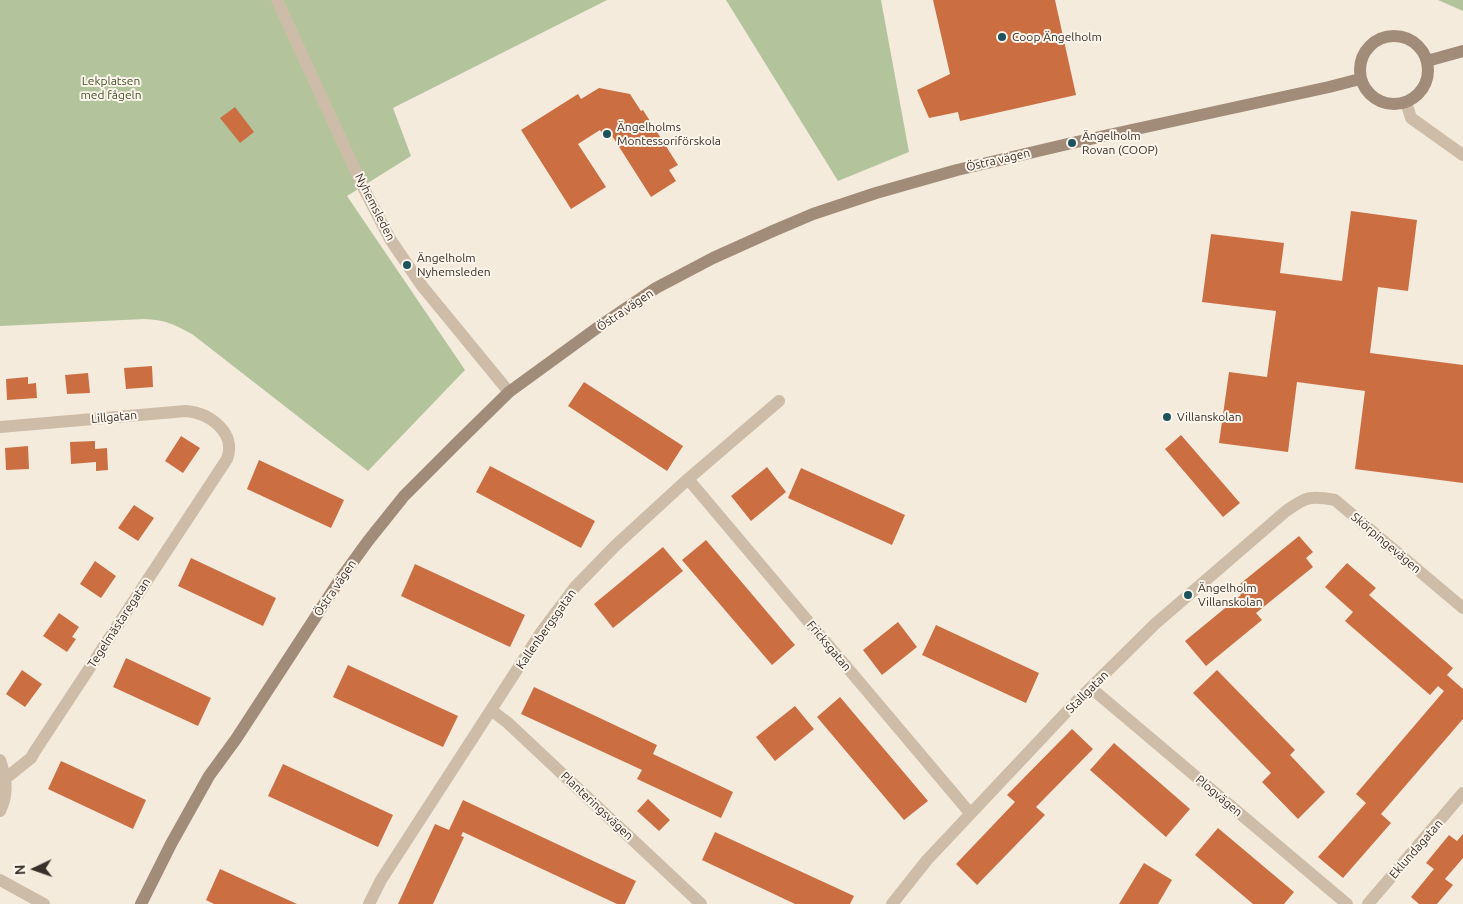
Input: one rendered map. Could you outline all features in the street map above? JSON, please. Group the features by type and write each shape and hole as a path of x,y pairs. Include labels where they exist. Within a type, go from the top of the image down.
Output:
{"main road":[{"path":"1392,35 1404,36 1422,50 1427,61 1428,74 1424,86 1417,96 1406,102 1384,103 1373,98 1365,89 1360,79 1359,66 1362,54 1370,44 1380,38 1392,35"},
{"path":"1427,61 1463,51"},
{"name":"Östra vägen","path":"141,904 171,844 209,776 339,581 404,496 509,392 656,288 713,258 773,230 876,192 957,170 1360,79"}],"street":[{"name":"Nyhemsleden","path":"277,0 369,199 390,239 427,292 509,392"},
{"path":"1406,102 1411,118 1463,155"},
{"name":"Kallenbergsgatan","path":"369,904 381,880 542,630 575,587 616,545 688,479 779,401"},
{"name":"Lillgatan","path":"0,427 179,411 204,415 223,430"},
{"name":"Tegelmästaregatan","path":"6,778 31,758 226,459 229,445 228,436 223,430"},
{"name":"Fricksgatan","path":"688,479 970,813"},
{"name":"Skörpingevägen","path":"1302,500 1318,497 1335,500 1463,608"},
{"name":"Stallgatan","path":"892,904 927,860 970,813 1155,624 1286,510 1302,500"},
{"name":"Plogvägen","path":"1091,688 1347,904"},
{"name":"Planteringsvägen","path":"491,710 508,723 701,904"},
{"path":"0,760 6,778 6,796 0,810"},
{"name":"Eklundagatan","path":"1368,904 1463,793"},
{"path":"0,880 44,904"}],"green space":[{"name":"Lekplatsen med fågeln","path":"0,0 607,0 393,108 411,156 347,196 465,370 368,471 192,334 174,325 158,320 144,319 0,326"},
{"path":"726,0 881,0 909,152 838,181"},
{"path":"1438,0 1463,0 1463,11"}],"building":[{"name":"Coop Ängelholm","path":"933,0 1055,0 1076,95 960,121 958,112 929,118 917,90 950,74"},
{"path":"599,88 630,94 641,111 643,110 678,165 669,170 676,181 651,197 609,131 603,135 600,130 578,144 606,187 571,209 521,130 578,94 581,99"},
{"path":"235,107 254,132 240,143 220,118"},
{"path":"1351,211 1417,220 1408,291 1378,287 1370,353 1463,365 1463,483 1355,469 1365,391 1297,382 1288,452 1219,443 1229,372 1267,377 1276,311 1202,302 1211,234 1284,243 1280,273 1342,281"},
{"path":"152,366 153,387 126,389 124,368"},
{"path":"88,373 90,393 67,394 65,375"},
{"path":"28,377 28,384 36,383 37,398 7,400 6,379"},
{"path":"584,382 683,446 667,471 568,406"},
{"path":"1181,435 1240,503 1223,517 1165,449"},
{"path":"181,436 200,448 183,473 165,461"},
{"path":"95,441 95,449 107,448 108,470 96,471 96,462 71,464 70,442"},
{"path":"28,446 29,469 6,470 5,448"},
{"path":"259,460 344,500 331,528 247,489"},
{"path":"490,466 595,521 581,548 476,492"},
{"path":"767,467 786,492 751,521 731,496"},
{"path":"801,468 905,515 892,545 788,498"},
{"path":"134,505 154,518 138,541 118,528"},
{"path":"1299,536 1313,552 1306,558 1313,567 1256,613 1262,620 1206,666 1185,641 1241,595 1235,588"},
{"path":"706,540 795,645 772,665 682,560"},
{"path":"663,547 683,571 613,628 594,604"},
{"path":"191,558 276,598 263,626 178,586"},
{"path":"95,561 116,576 101,598 80,584"},
{"path":"1347,563 1376,588 1369,595 1453,668 1447,675 1463,689 1463,719 1381,814 1391,823 1343,878 1318,857 1366,803 1356,794 1444,691 1438,686 1430,695 1345,621 1353,612 1325,587"},
{"path":"415,564 525,615 510,647 401,596"},
{"path":"59,613 79,627 72,637 76,639 67,652 43,636"},
{"path":"898,622 917,647 882,675 863,650"},
{"path":"936,625 1039,673 1026,703 922,655"},
{"path":"126,658 211,698 198,726 113,687"},
{"path":"348,665 458,716 443,747 333,697"},
{"path":"22,670 42,684 25,707 6,694"},
{"path":"1217,670 1295,750 1290,755 1325,792 1298,819 1262,782 1271,773 1193,693"},
{"path":"534,687 657,745 653,754 733,792 721,818 637,779 642,770 521,714"},
{"path":"840,697 928,801 904,820 817,717"},
{"path":"795,706 814,729 775,761 756,737"},
{"path":"1072,729 1093,749 1036,807 1045,815 977,885 956,864 1015,802 1007,795"},
{"path":"1114,743 1190,809 1166,837 1090,770"},
{"path":"61,761 146,800 133,829 48,789"},
{"path":"283,764 393,815 378,847 268,796"},
{"path":"648,799 670,820 659,831 637,811"},
{"path":"463,800 636,881 625,904 617,904 463,832 461,836 464,837 433,904 398,904 435,824 449,830"},
{"path":"1218,828 1294,892 1284,904 1253,904 1195,855"},
{"path":"715,832 854,896 850,904 795,904 702,860"},
{"path":"1463,834 1463,858 1445,879 1453,885 1437,904 1419,904 1411,897 1434,869 1426,863 1449,835 1457,841"},
{"path":"1144,863 1172,880 1158,904 1119,904"},
{"path":"220,869 297,904 214,904 206,900"}],"place":[{"name":"Coop Ängelholm","path":"1002,37"},
{"name":"Ängelholms Montessoriförskola","path":"607,134"},
{"name":"Ängelholm Rovan (COOP)","path":"1072,143"},
{"name":"Ängelholm Nyhemsleden","path":"407,265"},
{"name":"Villanskolan","path":"1167,417"},
{"name":"Ängelholm Villanskolan","path":"1188,595"}]}
